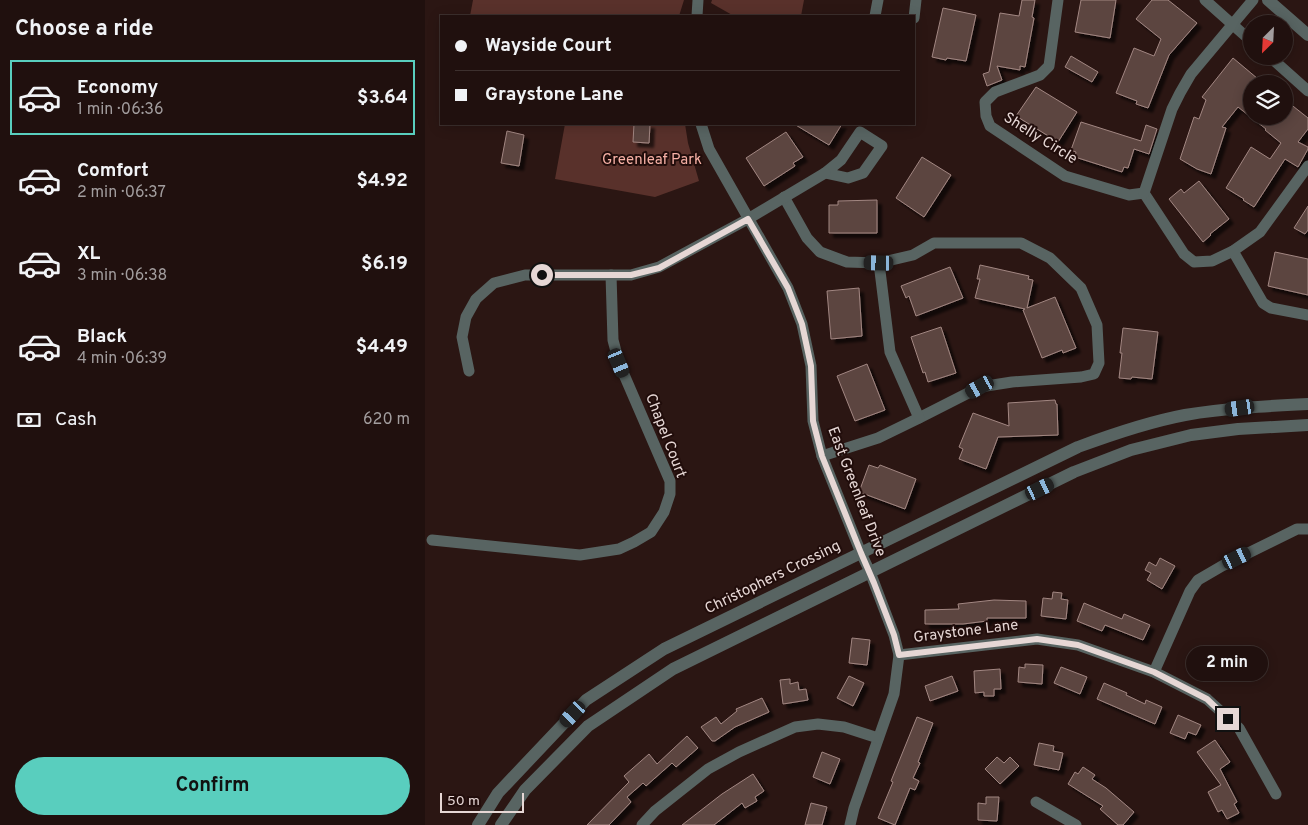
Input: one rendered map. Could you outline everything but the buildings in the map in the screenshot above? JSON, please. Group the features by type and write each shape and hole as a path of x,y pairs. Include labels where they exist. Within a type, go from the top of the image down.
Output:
{"street":[{"path":"697,15 698,0"},
{"path":"875,15 878,0"},
{"path":"914,15 916,0"},
{"name":"Shelly Circle","path":"1058,0 1049,66 1040,75 995,92 985,102 986,116 990,126 1065,176 1129,196 1144,193"},
{"path":"1205,0 1243,33"},
{"path":"1253,0 1191,74 1180,93 1166,127 1144,193 1184,254 1194,262 1212,261 1233,251 1260,232 1308,166"},
{"path":"1267,0 1308,35"},
{"path":"1279,65 1308,91"},
{"name":"East Greenleaf Drive","path":"701,125 709,149 788,288 802,324 811,366 813,421 822,456 870,572 894,635 899,655 894,694 854,808 850,825"},
{"path":"469,371 462,337 465,317 476,299 494,283 525,275 631,275 659,268 748,219 825,173 841,160 860,132 882,146 863,173 848,178 825,173"},
{"path":"784,197 807,238 821,252 847,262 879,263 913,255 934,243 1021,244 1051,258 1081,288 1097,324 1099,363 1094,374 1081,377 1013,382 980,387 878,438 822,456"},
{"path":"1233,251 1263,303 1271,308 1308,315"},
{"path":"879,263 890,352 919,418"},
{"name":"Chapel Court","path":"432,540 580,555 619,549 651,532 663,512 670,494 670,481 619,363 613,340 611,275"},
{"name":"Christophers Crossing","path":"478,825 499,793 586,700 664,649 1078,447 1121,431 1184,416 1240,408 1308,404"},
{"path":"501,825 525,790 588,726 673,668 1074,472 1131,450 1191,435 1238,429 1308,424"},
{"path":"1154,672 1189,591 1198,580 1221,566 1297,529 1308,529"},
{"name":"Graystone Lane","path":"899,655 1037,639 1078,645 1154,672 1207,699 1239,728 1276,794"},
{"path":"642,825 655,811 708,769 739,752 795,727 819,724 845,727 878,738"},
{"path":"1036,802 1076,825"}],"green space":[{"path":"473,0 684,0 679,15 470,15"},
{"path":"712,0 804,0 801,15 732,15 711,3"},
{"name":"Greenleaf Park","path":"565,125 685,125 688,143 699,181 655,197 555,179"}],"route":[{"path":"542,275 631,275 659,268 748,219 788,288 802,324 811,366 813,421 822,456 870,572 894,635 899,655 1037,639 1078,645 1154,672 1207,699 1228,719"}]}
